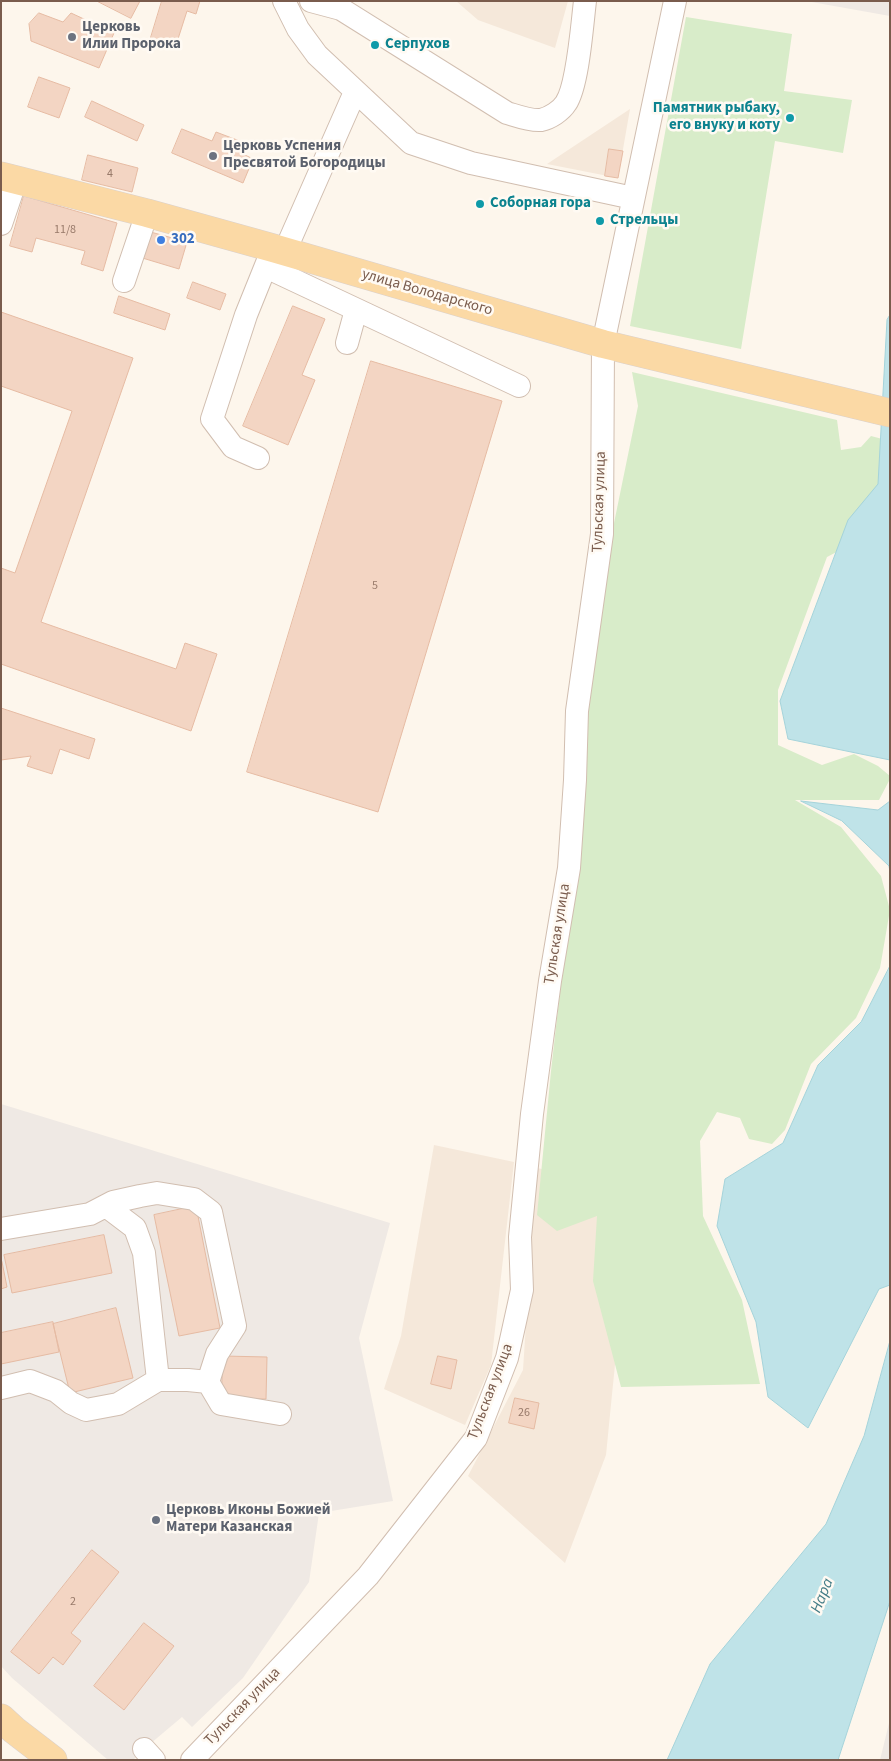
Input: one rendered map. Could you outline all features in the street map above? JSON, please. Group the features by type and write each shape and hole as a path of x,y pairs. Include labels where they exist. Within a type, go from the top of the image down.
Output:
{"main road":[{"name":"улица Володарского","path":"8,178 147,213 274,255 603,344 890,413"},
{"path":"1,1718 53,1760"}],"street":[{"path":"290,1 284,2 298,29 317,55 411,143 471,163 633,198"},
{"path":"312,1 341,9 507,113 541,120 554,115 566,104 573,89 585,1"},
{"name":"Тульская улица","path":"192,1760 368,1576 476,1438 507,1358 522,1290 520,1237 532,1114 550,981 569,868 575,780 577,711 602,534 603,344 675,1"},
{"path":"258,458 233,447 212,419 246,315 355,92"},
{"path":"1,224 8,178"},
{"path":"124,282 147,213"},
{"path":"274,255 356,310 519,386"},
{"path":"347,343 356,310"},
{"path":"1,1229 74,1218 90,1214 112,1202 157,1193 194,1199 210,1212 235,1326 216,1354 208,1382 221,1404 280,1414"},
{"path":"106,1206 135,1228 144,1252 158,1380"},
{"path":"1,1388 30,1381 56,1391 71,1403 86,1410 118,1404 158,1380 208,1382"}],"shaded area":[{"path":"456,1 568,1 555,48 478,20"},
{"path":"806,1 890,1 890,16"},
{"path":"630,109 618,178 547,164"},
{"path":"1,1104 390,1223 359,1338 393,1501 319,1513 309,1582 243,1678 192,1727 182,1717 133,1760 108,1760 12,1678 1,1666"},
{"path":"434,1145 514,1162 491,1365 465,1425 384,1389 401,1336"},
{"path":"536,1168 633,1183 606,1455 565,1563 468,1476 523,1370"},
{"path":"890,1719 890,1760 880,1760"}],"green space":[{"path":"686,17 792,34 784,91 852,100 843,153 775,141 741,349 630,326"},
{"path":"632,372 837,420 841,450 861,447 871,436 890,441 869,535 827,557 778,690 778,745 822,765 854,754 878,766 890,776 879,800 795,800 841,827 881,876 890,910 880,968 856,1018 811,1064 785,1130 772,1144 749,1139 740,1118 717,1112 700,1141 703,1216 742,1300 760,1384 621,1387 593,1281 597,1216 557,1231 537,1215 551,1071 583,788 585,690 605,567 638,406"}],"water":[{"path":"890,315 890,760 788,739 780,701 848,520 878,484 887,320"},
{"path":"801,801 878,810 890,801 890,872 889,866 842,821"},
{"path":"890,966 890,1285 879,1289 808,1428 768,1397 756,1322 717,1226 725,1179 783,1143 818,1065 861,1022"},
{"name":"Нара","path":"890,1341 890,1601 838,1760 667,1760 710,1664 826,1524 864,1436"}],"building":[{"path":"97,1 140,1 131,18"},
{"path":"162,1 200,1 196,14 187,11 177,42 168,39 164,49 149,44"},
{"name":"Церковь Илии Пророка","path":"39,13 63,22 71,13 114,33 99,68 31,41 29,24"},
{"path":"39,77 70,88 59,118 28,107"},
{"path":"92,101 144,125 137,141 85,117"},
{"name":"Церковь Успения Пресвятой Богородицы","path":"182,129 212,141 216,132 245,143 241,153 253,159 243,183 172,153"},
{"path":"609,149 623,151 618,178 605,176"},
{"path":"88,155 138,168 132,192 82,180"},
{"path":"24,196 117,223 103,271 81,264 85,251 36,238 32,252 10,246"},
{"path":"147,231 187,242 179,269 139,257"},
{"path":"193,282 226,294 220,310 187,298"},
{"path":"119,296 170,314 165,330 114,313"},
{"path":"293,306 325,319 302,375 315,380 288,445 243,426"},
{"path":"1,312 133,358 41,622 176,669 185,643 217,654 191,731 1,664 1,568 15,573 72,411 1,386"},
{"path":"371,361 502,401 378,812 247,772"},
{"path":"1,708 95,739 89,759 60,749 52,774 27,766 31,756 1,760"},
{"path":"196,1206 220,1328 179,1336 154,1215"},
{"path":"104,1235 112,1273 12,1293 4,1255"},
{"path":"1,1263 7,1287 1,1289"},
{"path":"116,1308 133,1378 70,1393 53,1324"},
{"path":"53,1322 59,1352 1,1364 1,1333"},
{"path":"223,1356 267,1357 266,1399 222,1399"},
{"path":"438,1356 457,1360 451,1389 431,1384"},
{"path":"515,1398 539,1403 534,1429 509,1423"},
{"path":"92,1550 119,1572 71,1633 81,1641 63,1665 53,1657 39,1674 11,1652"},
{"path":"144,1623 174,1646 124,1710 94,1686"}],"place":[{"name":"Церковь Илии Пророка","path":"72,37"},
{"name":"Серпухов","path":"375,45"},
{"name":"Памятник рыбаку, его внуку и коту","path":"790,118"},
{"name":"Церковь Успения Пресвятой Богородицы","path":"213,156"},
{"name":"Соборная гора","path":"480,204"},
{"name":"Стрельцы","path":"600,221"},
{"name":"302","path":"161,240"},
{"name":"Церковь Иконы Божией Матери Казанская","path":"156,1520"}]}
